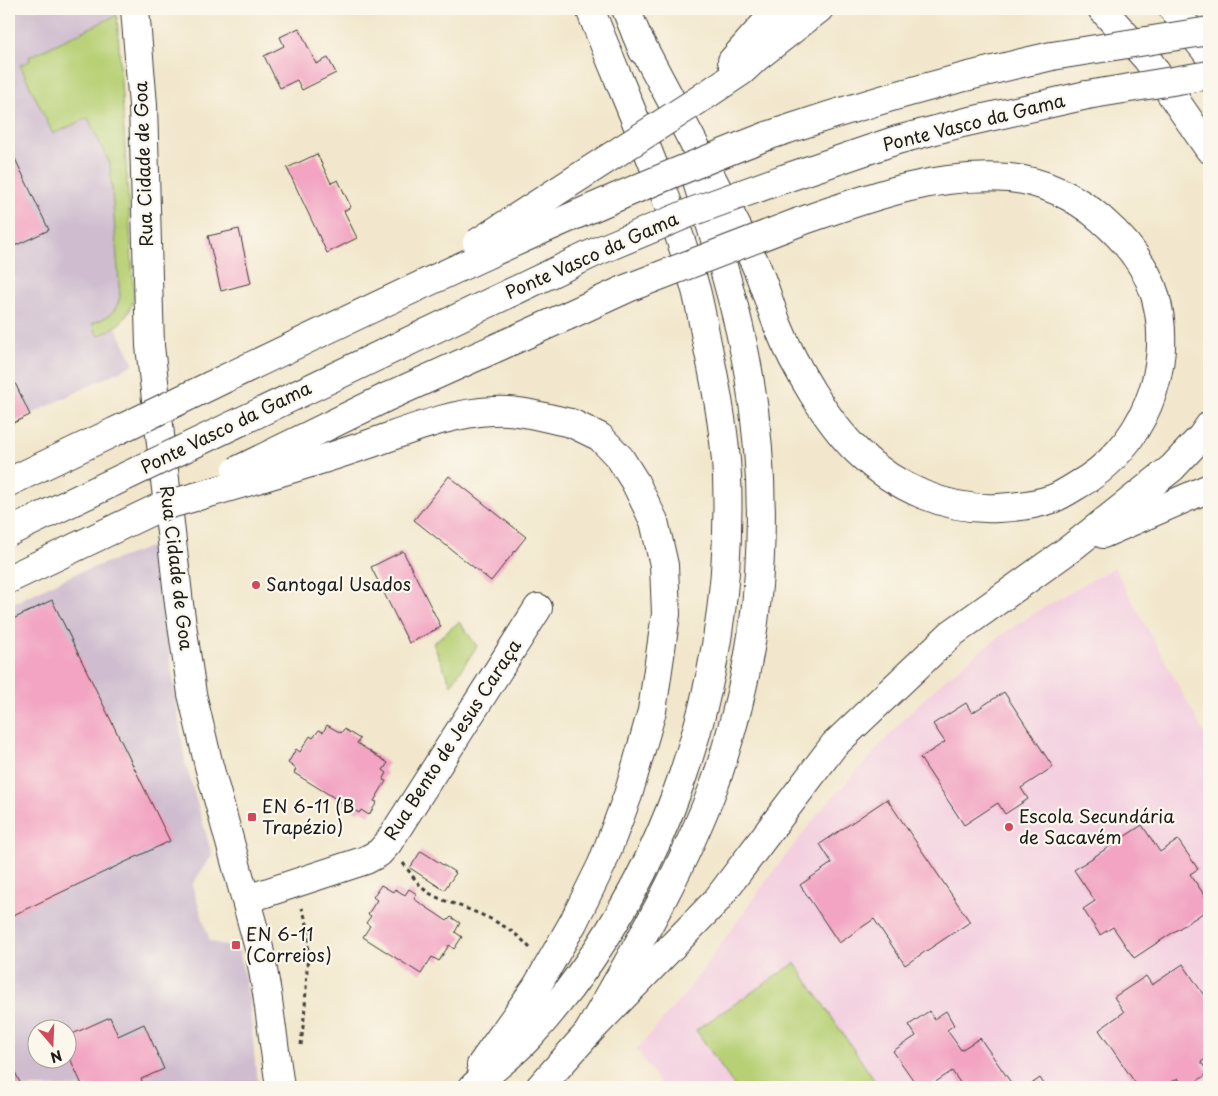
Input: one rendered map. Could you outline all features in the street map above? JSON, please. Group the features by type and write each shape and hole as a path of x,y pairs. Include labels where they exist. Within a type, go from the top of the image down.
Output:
{"main road":[{"name":"Rua Cidade de Goa","path":"135,9 143,105 150,346 179,604 192,694 209,766 259,948 280,1087"},
{"path":"473,1087 528,1038 570,988 635,886 662,828 687,766 706,696 718,637 724,588 726,465 714,376 696,292 667,198 590,9"},
{"path":"588,1033 664,899 686,854 715,784 734,723 749,661 761,549 761,490 755,421 749,375 727,279 698,184 626,9"},
{"path":"703,97 736,55 778,9"},
{"path":"392,299 742,71 819,9"},
{"path":"1102,9 1147,59 1209,149"},
{"path":"1173,9 1209,55"},
{"path":"9,482 581,211 661,177 767,136 910,90 1052,56 1209,31"},
{"path":"9,579 160,508 387,397 610,296 711,255 799,222 902,188 947,180 976,177 1011,178 1037,183 1066,195 1090,210 1119,235 1141,265 1154,294 1162,334 1158,377 1143,418 1118,452 1092,477 1053,499 1019,507 980,509 946,503 905,487 878,470 855,450 836,427 796,364 780,330 754,261 636,34"},
{"name":"Ponte Vasco da Gama","path":"9,532 598,251 694,211 897,140 971,120 1087,95 1209,75"},
{"path":"160,508 460,415 493,411 520,412 571,423 600,437 620,458 635,482 654,521 664,564 666,614 652,711 628,796 598,872 573,923 537,986 465,1087"},
{"path":"540,1087 588,1033 716,900 834,745 950,634 1072,548 1172,468 1209,426"},
{"path":"1072,548 1209,488"},
{"name":"Rua Bento de Jesus Caraça","path":"246,899 366,860 379,853 388,843 538,608"}],"path":[{"path":"388,843 427,892 442,901 495,920 519,937 532,951"},
{"path":"300,1052 305,1008 309,930 301,904"}],"shaded area":[{"path":"9,9 117,9 134,296 126,318 116,327 134,364 9,425"},
{"path":"156,545 159,584 185,761 212,855 192,885 210,941 239,950 249,999 256,1072 260,1087 9,1087 9,605 72,575"},
{"name":"Escola Secundária de Sacavém","path":"1114,567 1209,742 1209,1087 662,1087 637,1049 686,993 769,877 818,814 913,709 941,683 1010,629"}],"green space":[{"path":"117,15 134,296 126,317 112,329 98,336 92,324 107,317 116,308 120,297 110,164 88,118 53,134 20,65 30,61 29,57"},
{"path":"459,622 477,646 451,685 433,643"},
{"path":"795,963 879,1087 735,1087 696,1030"}],"building":[{"path":"299,28 316,64 328,58 336,73 302,90 297,80 280,88 264,56 284,46 280,37"},
{"path":"9,146 49,230 10,248 9,245"},
{"path":"317,154 331,183 338,180 351,207 344,211 357,238 327,253 287,168"},
{"path":"239,229 251,283 221,291 208,236"},
{"path":"9,370 30,415 9,425"},
{"path":"449,476 526,537 491,581 414,520"},
{"path":"403,551 441,627 409,643 371,567"},
{"path":"52,600 170,841 9,917 9,621"},
{"path":"1004,692 1053,767 1021,788 1028,799 1005,814 998,803 964,825 920,758 945,742 933,724 966,703 972,713"},
{"path":"327,725 341,733 344,729 360,739 357,743 388,763 383,770 387,773 383,780 386,781 374,801 377,802 369,815 361,810 359,813 294,773 296,769 288,763 296,749 300,752 310,736 313,738 319,730 323,732"},
{"path":"887,799 970,922 905,965 874,919 839,943 800,885 832,863 820,844"},
{"path":"1142,825 1160,852 1178,840 1198,869 1190,874 1209,902 1209,909 1134,958 1113,927 1100,935 1083,909 1095,901 1074,870"},
{"path":"421,851 456,873 444,890 410,868"},
{"path":"381,885 393,892 395,889 405,895 409,889 417,894 414,899 447,921 451,917 460,923 455,932 462,937 454,949 449,945 439,961 432,957 421,974 363,937 370,926 366,923 371,916 368,914 377,900 373,897"},
{"path":"1183,964 1209,1003 1209,1057 1201,1062 1209,1073 1188,1087 1184,1087 1178,1078 1164,1087 1138,1087 1099,1030 1124,1012 1114,997 1146,976 1152,985"},
{"path":"929,1011 934,1019 946,1011 954,1025 947,1030 961,1050 980,1038 1014,1087 963,1087 952,1071 928,1087 918,1087 893,1051 916,1036 909,1025"},
{"path":"110,1017 118,1036 144,1024 164,1069 141,1079 145,1087 83,1087 74,1068 78,1068 78,1031"},
{"path":"9,1059 22,1087 9,1087"},
{"path":"1040,1078 1046,1087 1027,1087"}],"place":[{"name":"Santogal Usados","path":"256,585"},
{"name":"EN 6-11 (B Trapézio)","path":"252,817"},
{"name":"Escola Secundária de Sacavém","path":"1009,827"},
{"name":"EN 6-11 (Correios)","path":"236,945"}]}
